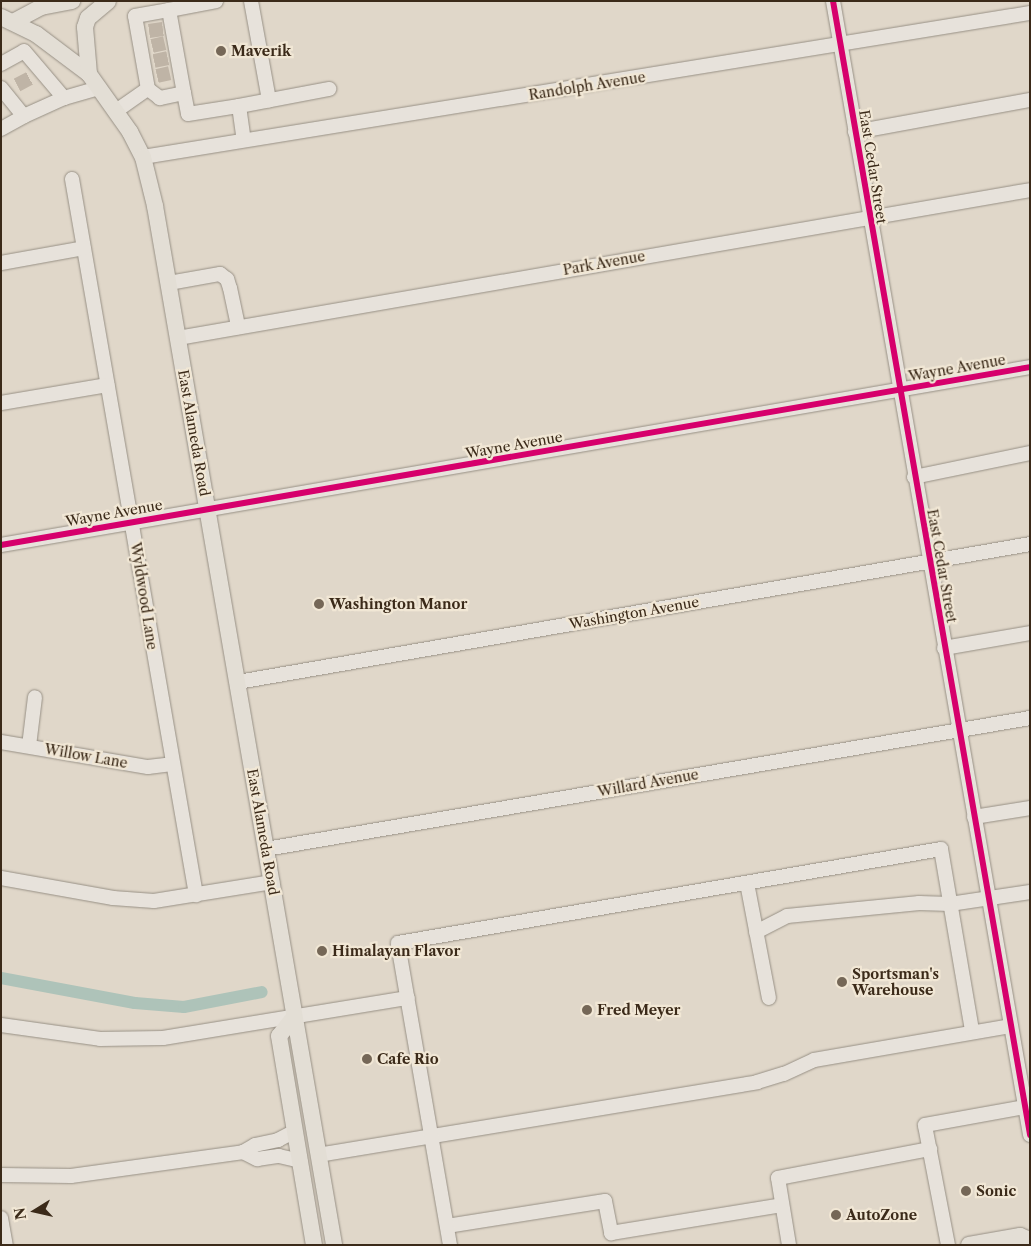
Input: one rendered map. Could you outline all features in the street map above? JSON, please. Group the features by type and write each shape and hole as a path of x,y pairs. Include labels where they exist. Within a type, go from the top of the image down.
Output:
{"main road":[{"path":"5,23 40,7 72,1"},
{"path":"89,74 85,26 88,18 108,1"},
{"name":"East Alameda Road","path":"5,23 89,74 116,111 143,157 169,283 334,1245"},
{"path":"294,1017 279,1036 314,1245"},
{"path":"969,1245 1020,1236 1030,1240"}],"street":[{"path":"184,93 160,98 161,60 155,30 135,16 216,1"},
{"path":"251,1 269,100"},
{"name":"East Cedar Street","path":"833,1 868,217 1010,1026 1025,1074 1025,1107 1030,1135"},
{"path":"116,111 160,77 161,60 155,30 169,10"},
{"name":"Randolph Avenue","path":"143,157 1030,13"},
{"path":"1,64 24,51 38,73 64,98"},
{"path":"160,77 184,93 188,114 329,89"},
{"path":"1,129 24,116 64,98 100,88"},
{"path":"8,89 24,116"},
{"path":"855,132 1030,100"},
{"path":"239,106 244,140"},
{"name":"Wyldwood Lane","path":"72,179 196,895"},
{"name":"Park Avenue","path":"178,338 1030,190"},
{"path":"1,262 84,248"},
{"path":"169,283 220,274 227,279 230,288 238,328"},
{"name":"Wayne Avenue","path":"1,546 1030,367"},
{"path":"1,403 107,385"},
{"path":"914,477 1030,453"},
{"name":"Washington Avenue","path":"238,682 1030,544"},
{"path":"944,648 1030,633"},
{"path":"29,746 35,697"},
{"name":"Willard Avenue","path":"266,849 1030,718"},
{"name":"Willow Lane","path":"1,742 148,767 172,764"},
{"path":"974,817 1030,808"},
{"path":"450,1245 398,943 941,849 972,1031"},
{"path":"1,878 113,898 154,901 272,882"},
{"path":"747,883 769,998"},
{"path":"756,932 787,916 919,903 950,904 1030,892"},
{"path":"1,1025 100,1039 163,1038 408,998"},
{"path":"318,1155 757,1082 784,1074 814,1060 972,1031 1010,1026"},
{"path":"948,1245 925,1125 1025,1107"},
{"path":"1,1175 72,1176 243,1152 255,1145 278,1140 295,1131"},
{"path":"789,1245 778,1178 930,1149"},
{"path":"243,1152 258,1159 279,1156 300,1161"},
{"path":"447,1226 605,1201 611,1233 782,1205"},
{"path":"1,1218 6,1245"}],"waterway":[{"path":"1,978 135,1003 184,1007 262,992"}],"tunnel":[{"path":"149,31 163,29"},
{"path":"152,46 165,43"},
{"path":"154,61 168,58"},
{"path":"157,76 170,73"},
{"path":"17,85 34,76"}],"cycle path":[{"path":"833,1 1030,1135"},
{"path":"1,545 1030,367"}],"place":[{"name":"Maverik","path":"221,51"},
{"name":"Washington Manor","path":"319,604"},
{"name":"Himalayan Flavor","path":"322,951"},
{"name":"Sportsman's Warehouse","path":"842,982"},
{"name":"Fred Meyer","path":"587,1010"},
{"name":"Cafe Rio","path":"367,1059"},
{"name":"Sonic","path":"966,1191"},
{"name":"AutoZone","path":"836,1215"}]}
